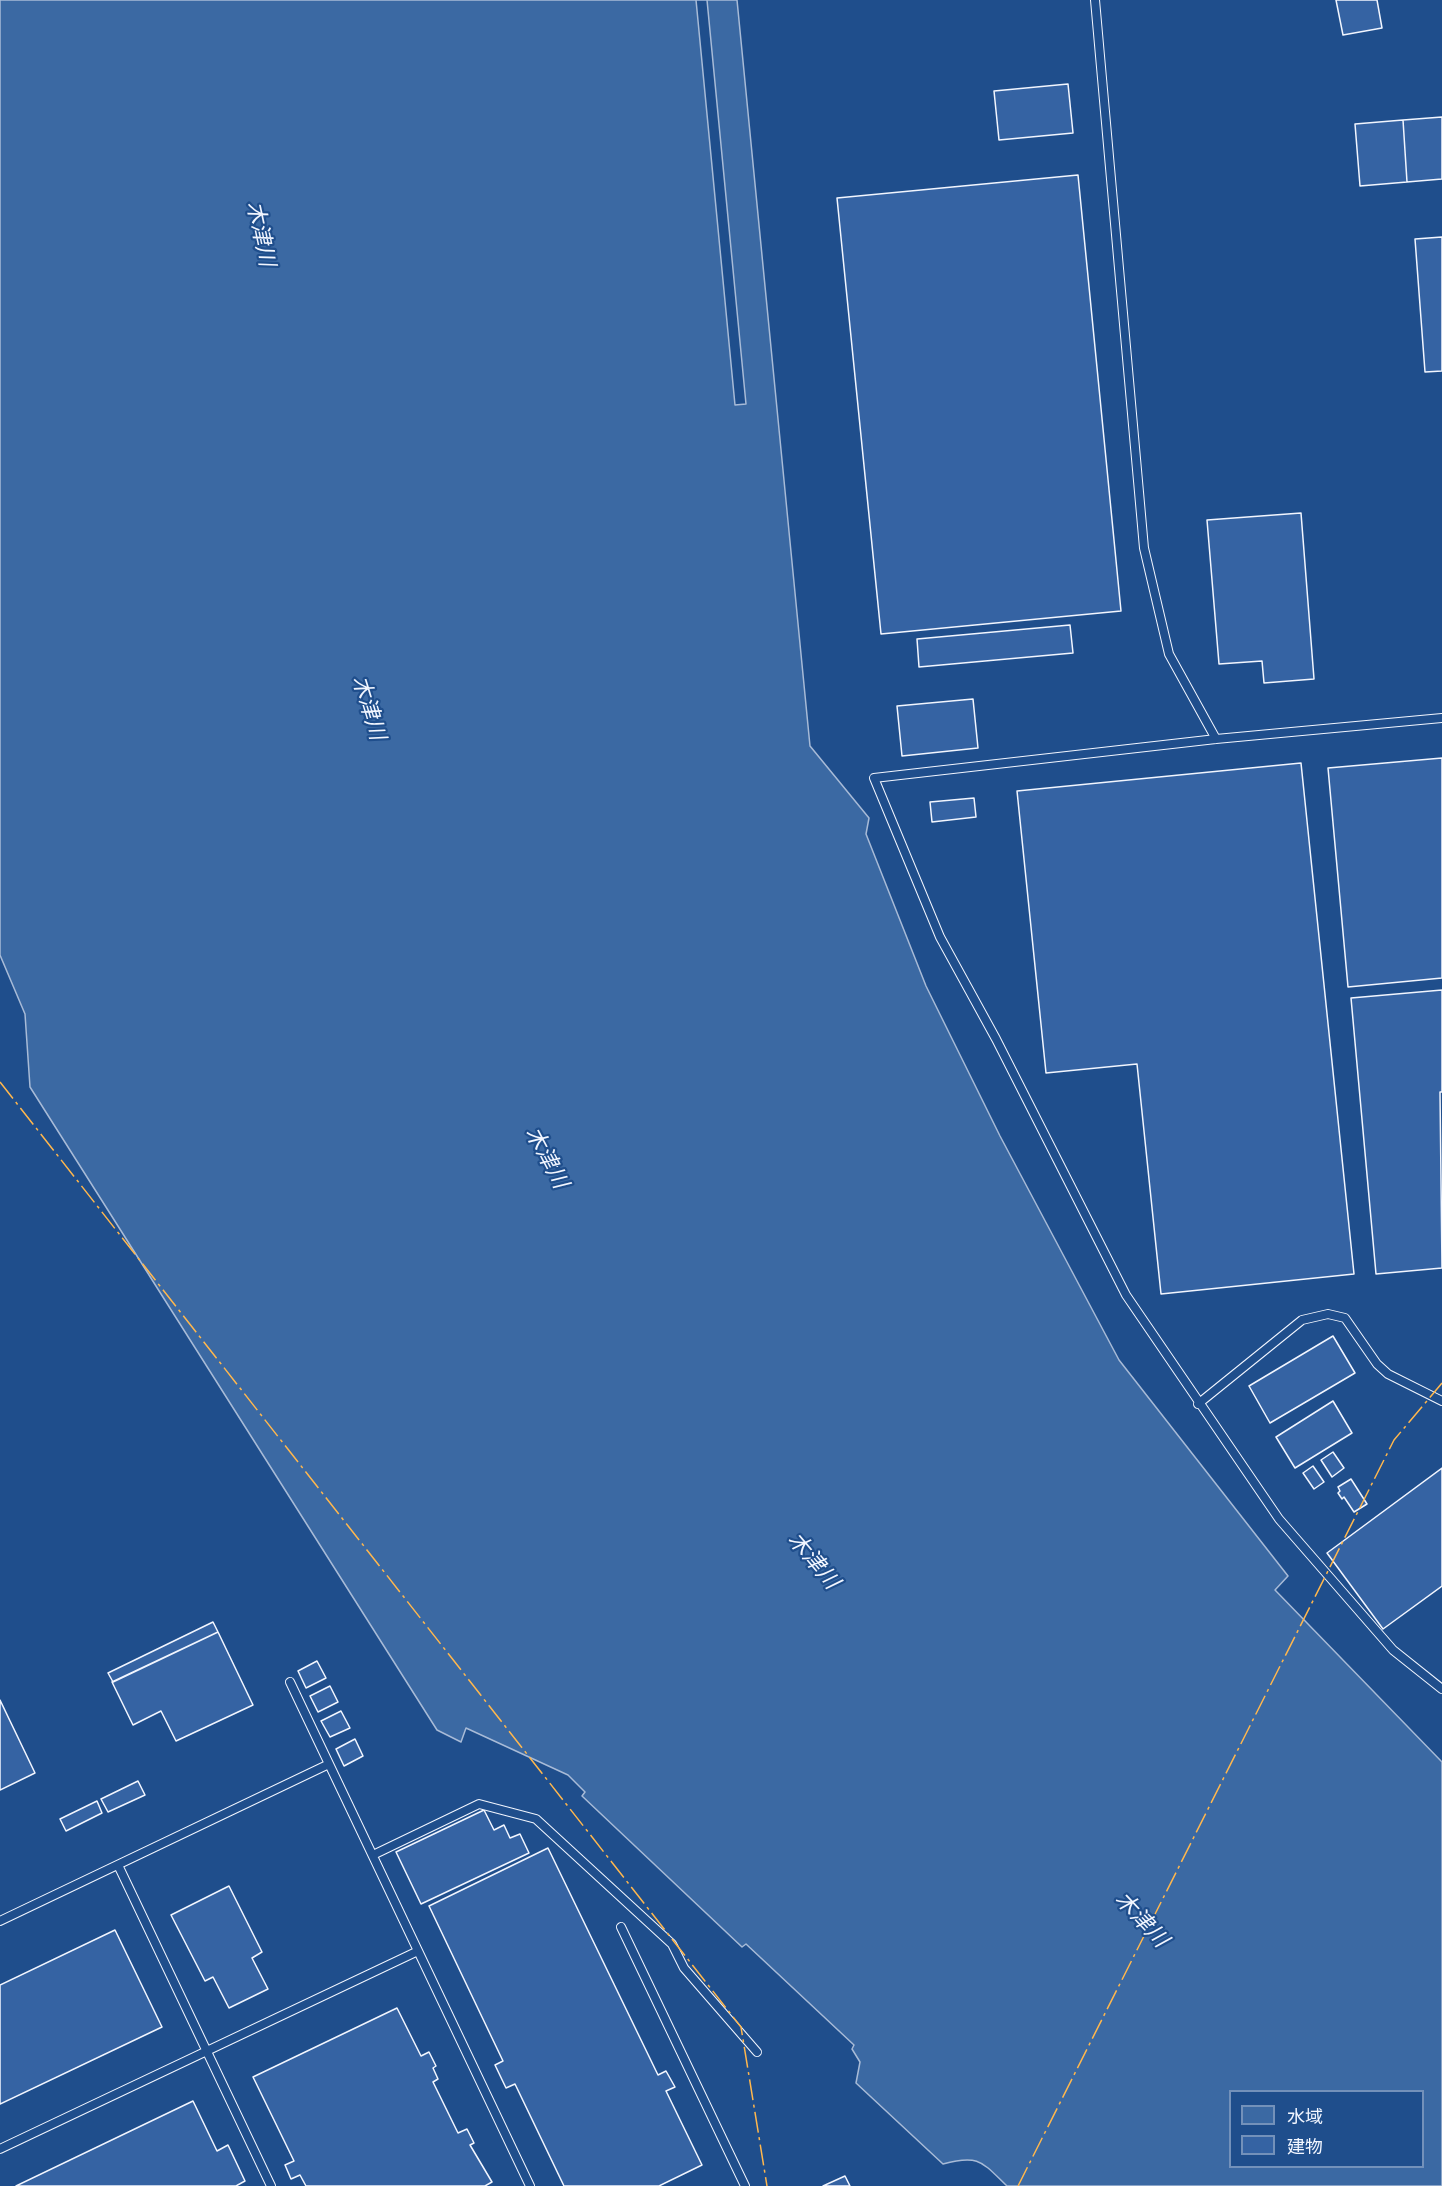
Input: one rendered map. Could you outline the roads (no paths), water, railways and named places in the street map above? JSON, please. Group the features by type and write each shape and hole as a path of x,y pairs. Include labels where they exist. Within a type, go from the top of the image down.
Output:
{"lane":[{"path":"1095,0 1144,548 1169,654 1216,739"},
{"path":"1442,718 1216,739 874,778 940,937 996,1039 1126,1295 1198,1404 1279,1519 1393,1650 1442,1689"},
{"path":"1198,1404 1302,1320 1328,1314 1345,1318 1377,1364 1388,1374 1442,1401"},
{"path":"290,1682 530,2186"},
{"path":"0,1921 329,1764"},
{"path":"373,1855 479,1804 537,1819 672,1944 684,1968 757,2052"},
{"path":"118,1865 271,2186"},
{"path":"621,1926 745,2186"},
{"path":"0,2150 418,1951"}],"water":[{"name":"木津川","path":"0,0 737,0 810,746 869,818 866,834 926,986 1000,1136 1119,1360 1288,1576 1275,1590 1442,1762 1442,2186 1007,2186 979,2162 965,2160 943,2164 856,2083 860,2062 852,2049 854,2045 746,1944 742,1947 582,1796 585,1792 568,1775 466,1728 461,1742 437,1730 30,1087 25,1014 0,955"}]}
